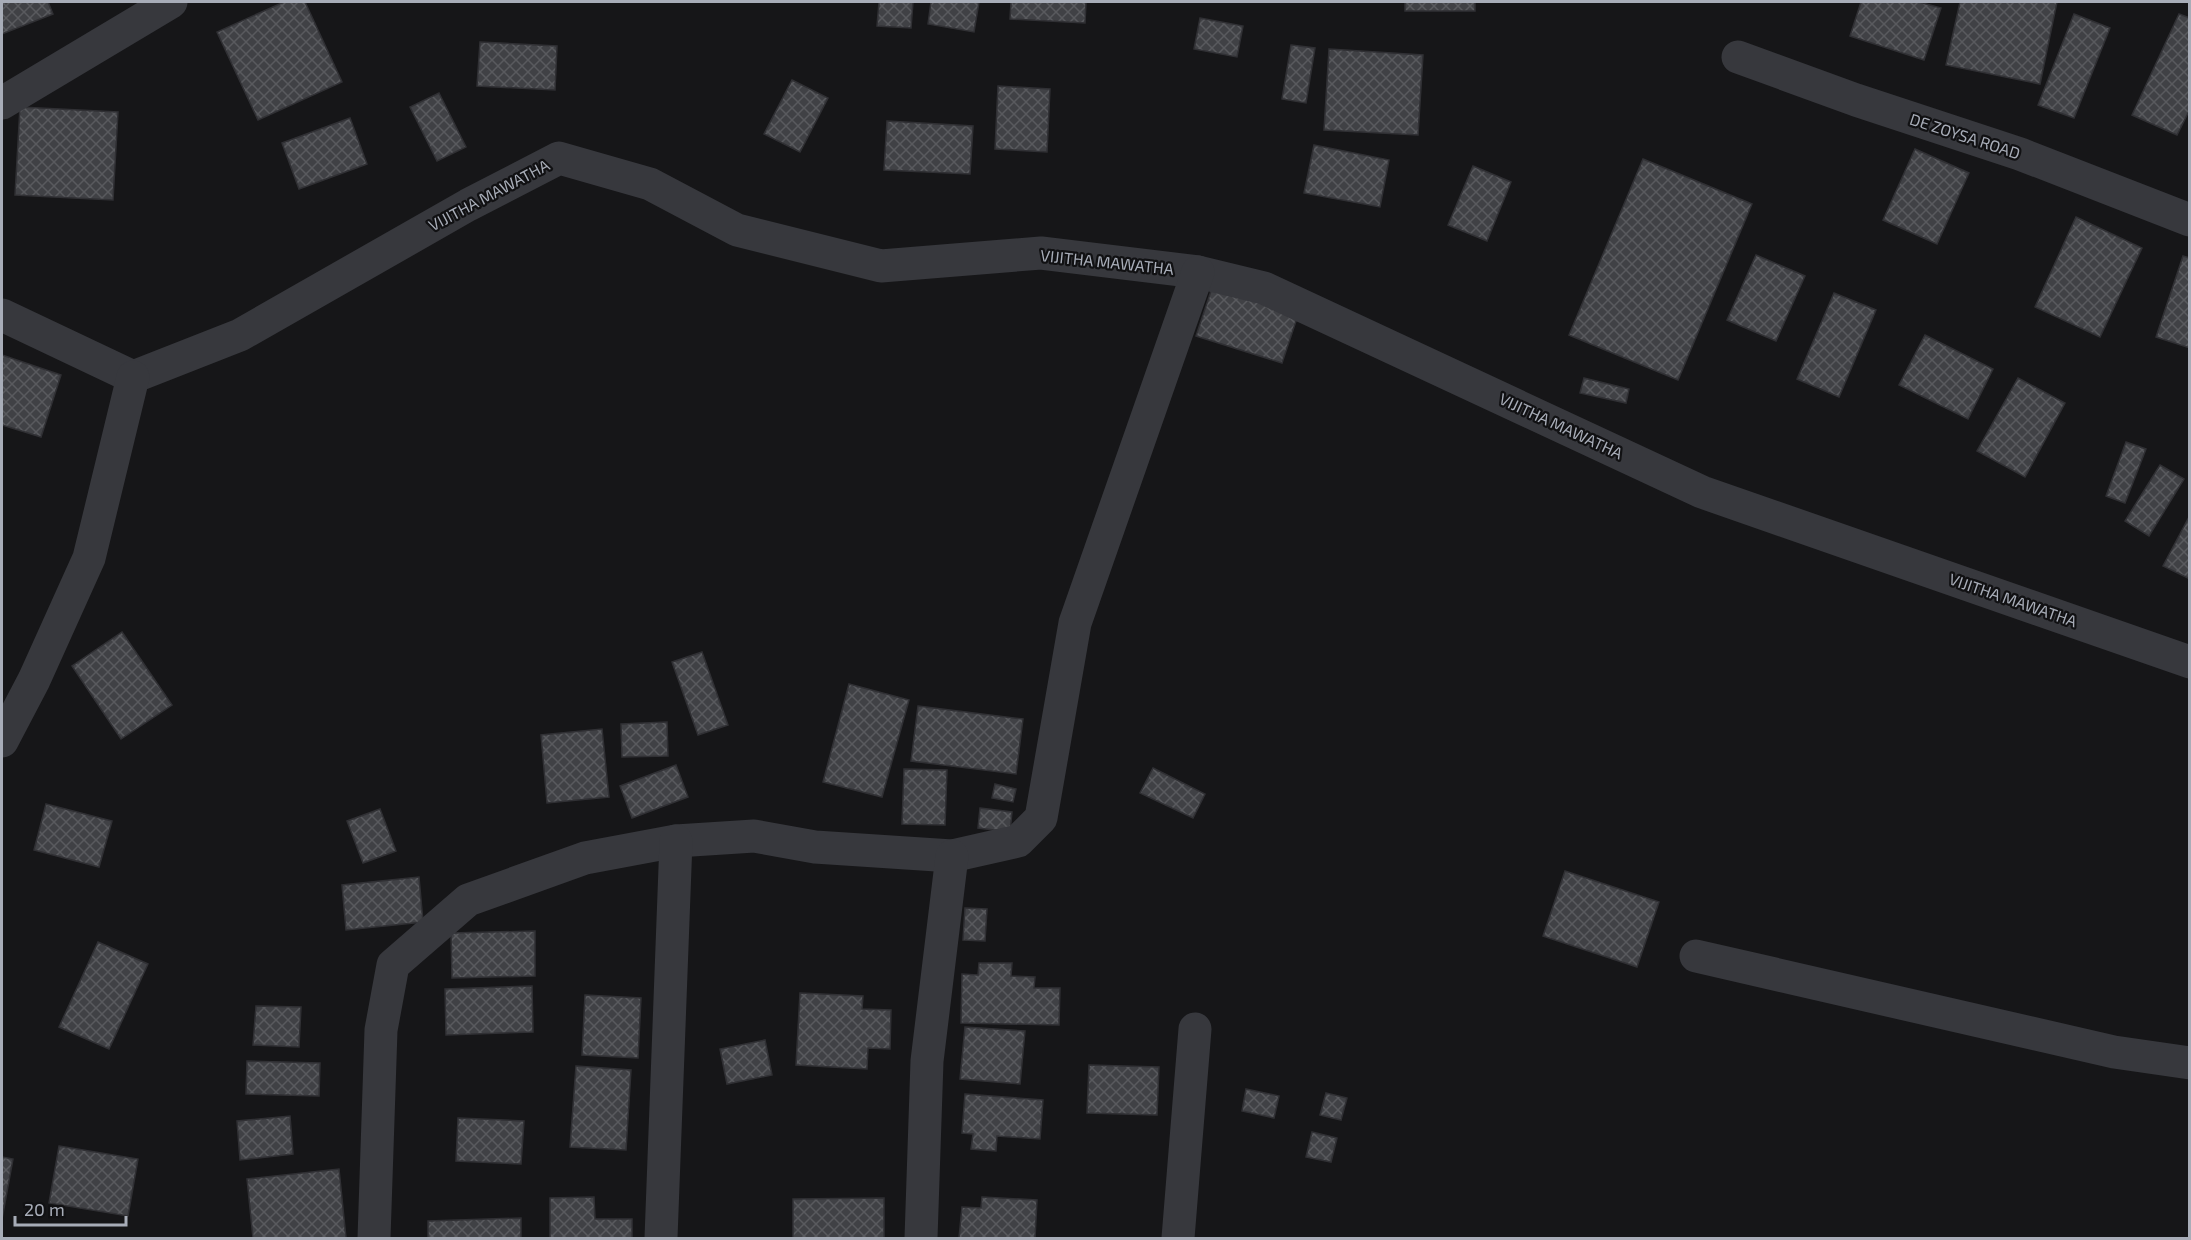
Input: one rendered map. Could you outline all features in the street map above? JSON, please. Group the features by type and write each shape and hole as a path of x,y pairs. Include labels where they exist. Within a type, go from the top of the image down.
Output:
{"street":[{"path":"2,104 171,2"},
{"name":"DE ZOYSA ROAD","path":"1738,57 1856,100 2020,154 2190,220"},
{"name":"VIJITHA MAWATHA","path":"133,377 240,335 468,205 559,158 650,184 737,230 881,266 1041,253 1198,272 1264,288 1702,492 2190,662"},
{"path":"374,1239 381,1030 393,965 468,900 585,858 676,841 754,836 816,847 952,856 1018,842 1041,818 1075,623 1198,272"},
{"path":"2,315 133,377 90,558 34,680 2,741"},
{"path":"661,1239 676,841"},
{"path":"921,1239 927,1061 952,856"},
{"path":"1696,956 2114,1052 2190,1064"},
{"path":"1178,1239 1195,1029"}],"building":[{"path":"2,2 48,2 53,14 2,34"},
{"path":"284,2 305,2 342,82 258,120 217,32"},
{"path":"879,2 913,2 911,28 877,26"},
{"path":"931,2 979,2 974,32 928,24"},
{"path":"1011,2 1086,2 1085,23 1010,19"},
{"path":"1405,2 1475,2 1475,11 1405,11"},
{"path":"1861,2 1919,2 1941,8 1924,60 1850,36"},
{"path":"1960,2 2057,2 2040,84 1946,65"},
{"path":"2074,14 2110,28 2074,118 2038,105"},
{"path":"2179,14 2190,18 2190,109 2177,135 2132,115"},
{"path":"1200,18 1243,26 1237,57 1194,49"},
{"path":"480,42 557,46 555,90 477,86"},
{"path":"1291,45 1315,48 1306,103 1282,99"},
{"path":"1329,49 1423,55 1418,135 1324,130"},
{"path":"792,80 828,98 800,152 764,134"},
{"path":"998,86 1050,89 1047,152 995,149"},
{"path":"439,93 466,147 437,161 410,107"},
{"path":"20,107 118,112 113,200 15,195"},
{"path":"350,118 367,164 299,189 282,143"},
{"path":"887,121 973,126 970,174 884,170"},
{"path":"1314,145 1389,160 1380,207 1304,193"},
{"path":"1915,149 1969,173 1937,244 1883,220"},
{"path":"1643,159 1752,204 1678,380 1569,335"},
{"path":"1473,166 1511,182 1487,241 1448,225"},
{"path":"2076,217 2142,248 2100,337 2035,307"},
{"path":"1756,255 1805,276 1776,341 1727,320"},
{"path":"2183,256 2190,258 2190,348 2156,337"},
{"path":"1215,279 1301,306 1282,363 1196,336"},
{"path":"1834,293 1876,310 1839,397 1797,379"},
{"path":"1925,335 1993,369 1968,419 1899,385"},
{"path":"2,355 61,375 41,437 2,425"},
{"path":"1584,378 1629,389 1626,403 1580,393"},
{"path":"2018,378 2065,403 2025,477 1977,451"},
{"path":"2126,442 2146,449 2125,503 2106,496"},
{"path":"2160,465 2184,479 2149,536 2125,521"},
{"path":"2190,515 2190,579 2163,566"},
{"path":"122,632 172,705 121,739 72,666"},
{"path":"702,652 728,725 698,735 672,662"},
{"path":"849,684 909,700 882,797 823,782"},
{"path":"918,706 1023,719 1016,774 911,761"},
{"path":"667,722 668,756 622,757 621,724"},
{"path":"602,729 609,797 547,803 541,735"},
{"path":"676,765 688,797 632,818 620,786"},
{"path":"1153,768 1205,794 1193,818 1140,793"},
{"path":"904,769 947,770 945,825 902,824"},
{"path":"995,784 1016,789 1013,802 992,798"},
{"path":"46,804 112,821 99,867 34,850"},
{"path":"980,808 1012,812 1010,832 978,828"},
{"path":"380,809 396,851 363,863 347,821"},
{"path":"1565,871 1659,902 1637,967 1543,936"},
{"path":"419,877 423,922 346,930 342,885"},
{"path":"965,908 987,909 985,941 963,940"},
{"path":"535,931 535,976 452,978 451,933"},
{"path":"98,942 148,964 109,1049 59,1027"},
{"path":"979,963 1012,963 1011,976 1035,977 1034,988 1060,988 1059,1025 961,1023 962,974 978,975"},
{"path":"532,986 533,1032 446,1035 445,989"},
{"path":"800,993 863,996 862,1009 891,1010 890,1049 868,1048 867,1069 796,1065"},
{"path":"585,995 641,998 638,1058 582,1055"},
{"path":"256,1006 301,1007 299,1047 253,1045"},
{"path":"965,1027 1025,1031 1020,1084 960,1079"},
{"path":"765,1040 772,1075 727,1084 720,1049"},
{"path":"247,1061 320,1063 319,1096 246,1094"},
{"path":"1089,1065 1159,1067 1157,1115 1087,1113"},
{"path":"576,1066 631,1070 626,1150 570,1147"},
{"path":"1246,1089 1279,1096 1274,1118 1242,1111"},
{"path":"1326,1093 1347,1098 1341,1120 1320,1115"},
{"path":"965,1094 1043,1100 1040,1139 997,1136 996,1151 971,1149 973,1134 962,1133"},
{"path":"290,1116 293,1154 240,1160 237,1121"},
{"path":"458,1118 524,1121 521,1164 456,1161"},
{"path":"1312,1132 1337,1138 1331,1162 1306,1157"},
{"path":"59,1146 138,1159 128,1216 49,1203"},
{"path":"2,1157 13,1159 2,1219"},
{"path":"339,1169 346,1238 253,1238 247,1179"},
{"path":"594,1197 595,1219 632,1219 632,1238 550,1238 550,1198"},
{"path":"982,1197 1037,1200 1035,1238 959,1238 962,1207 981,1208"},
{"path":"884,1198 884,1238 793,1238 793,1199"},
{"path":"521,1218 521,1238 428,1238 428,1221"}]}
